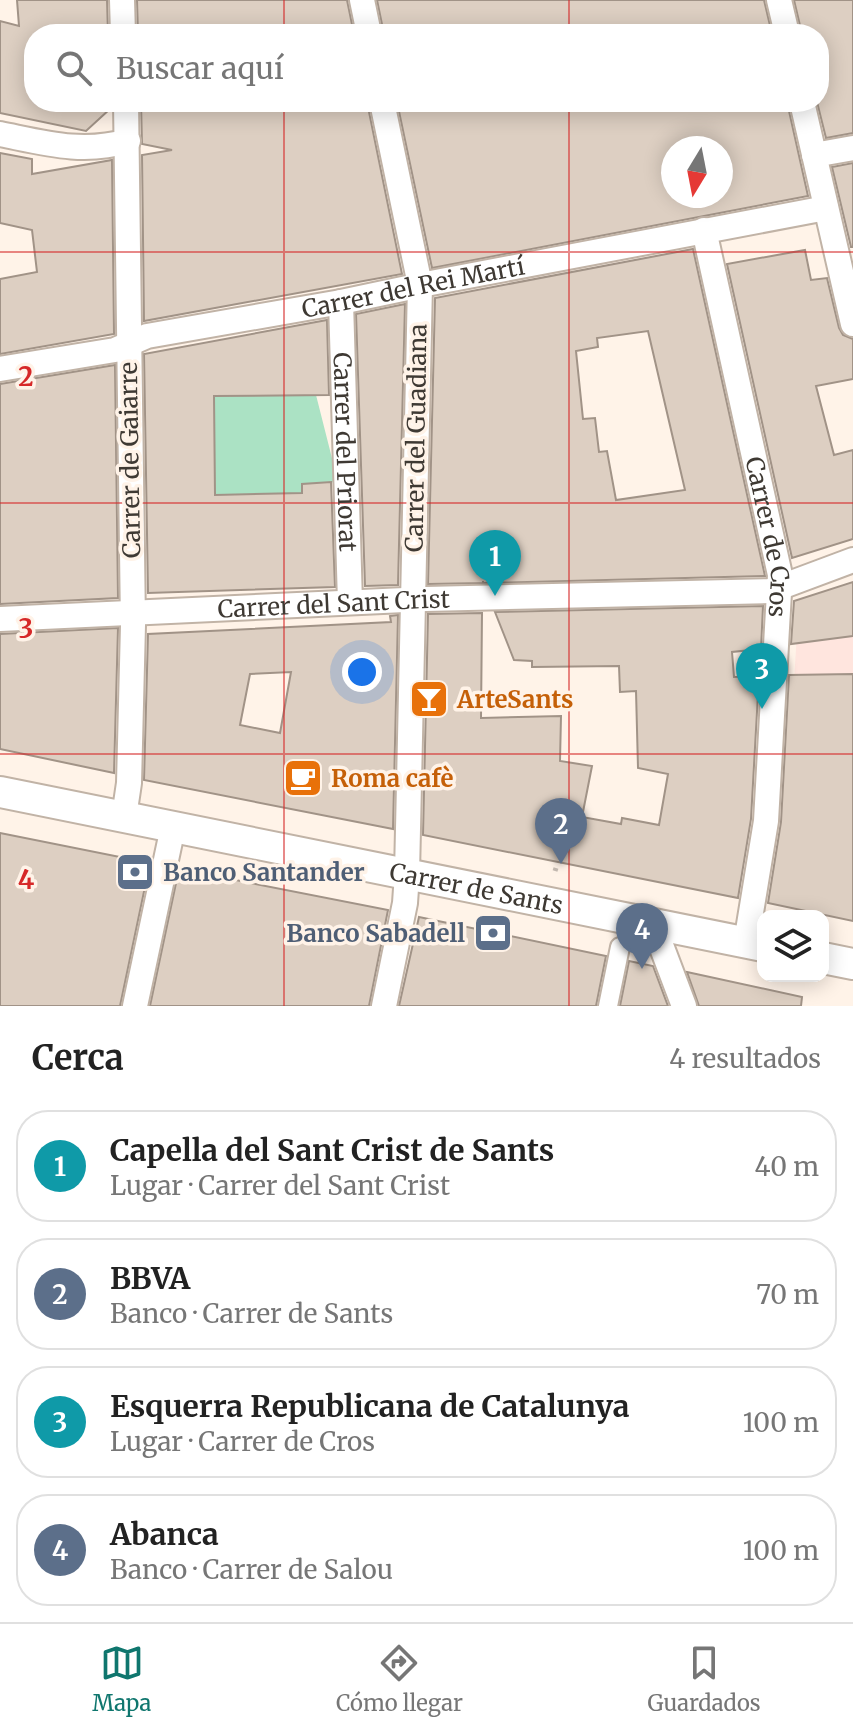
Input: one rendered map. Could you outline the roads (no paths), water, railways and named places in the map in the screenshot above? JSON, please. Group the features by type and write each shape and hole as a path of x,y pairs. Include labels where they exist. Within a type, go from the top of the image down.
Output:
{"street":[{"path":"122,0 123,24"},
{"path":"362,0 367,24"},
{"path":"779,0 785,24"},
{"name":"Carrer de Gaiarre","path":"124,817 129,783 132,611 127,112"},
{"name":"Carrer del Guadiana","path":"384,112 420,285 407,874 405,903 384,1006"},
{"path":"804,112 853,324"},
{"path":"0,134 70,148 128,141"},
{"path":"814,155 853,148"},
{"name":"Carrer del Rei Martí","path":"0,369 115,350 147,336 341,302 826,208"},
{"name":"Carrer de Cros","path":"704,230 781,587 766,821 754,944"},
{"name":"Carrer del Priorat","path":"341,302 350,602"},
{"name":"Carrer del Sant Crist","path":"0,619 350,602 770,591 853,560"},
{"name":"Carrer de Sants","path":"0,792 754,944"},
{"path":"135,1006 173,827"},
{"path":"653,924 684,1006"},
{"path":"608,1006 620,947"},
{"path":"829,959 853,964"}],"place":[{"name":"Capella del Sant Crist de Sants","path":"495,596"},
{"name":"ArteSants","path":"429,699"},
{"name":"Esquerra Republicana de Catalunya","path":"762,709"},
{"name":"Roma cafè","path":"303,778"},
{"name":"BBVA","path":"561,864"},
{"name":"Banco Santander","path":"135,872"},
{"name":"Banco Sabadell","path":"493,933"},
{"name":"Abanca","path":"642,969"}]}
